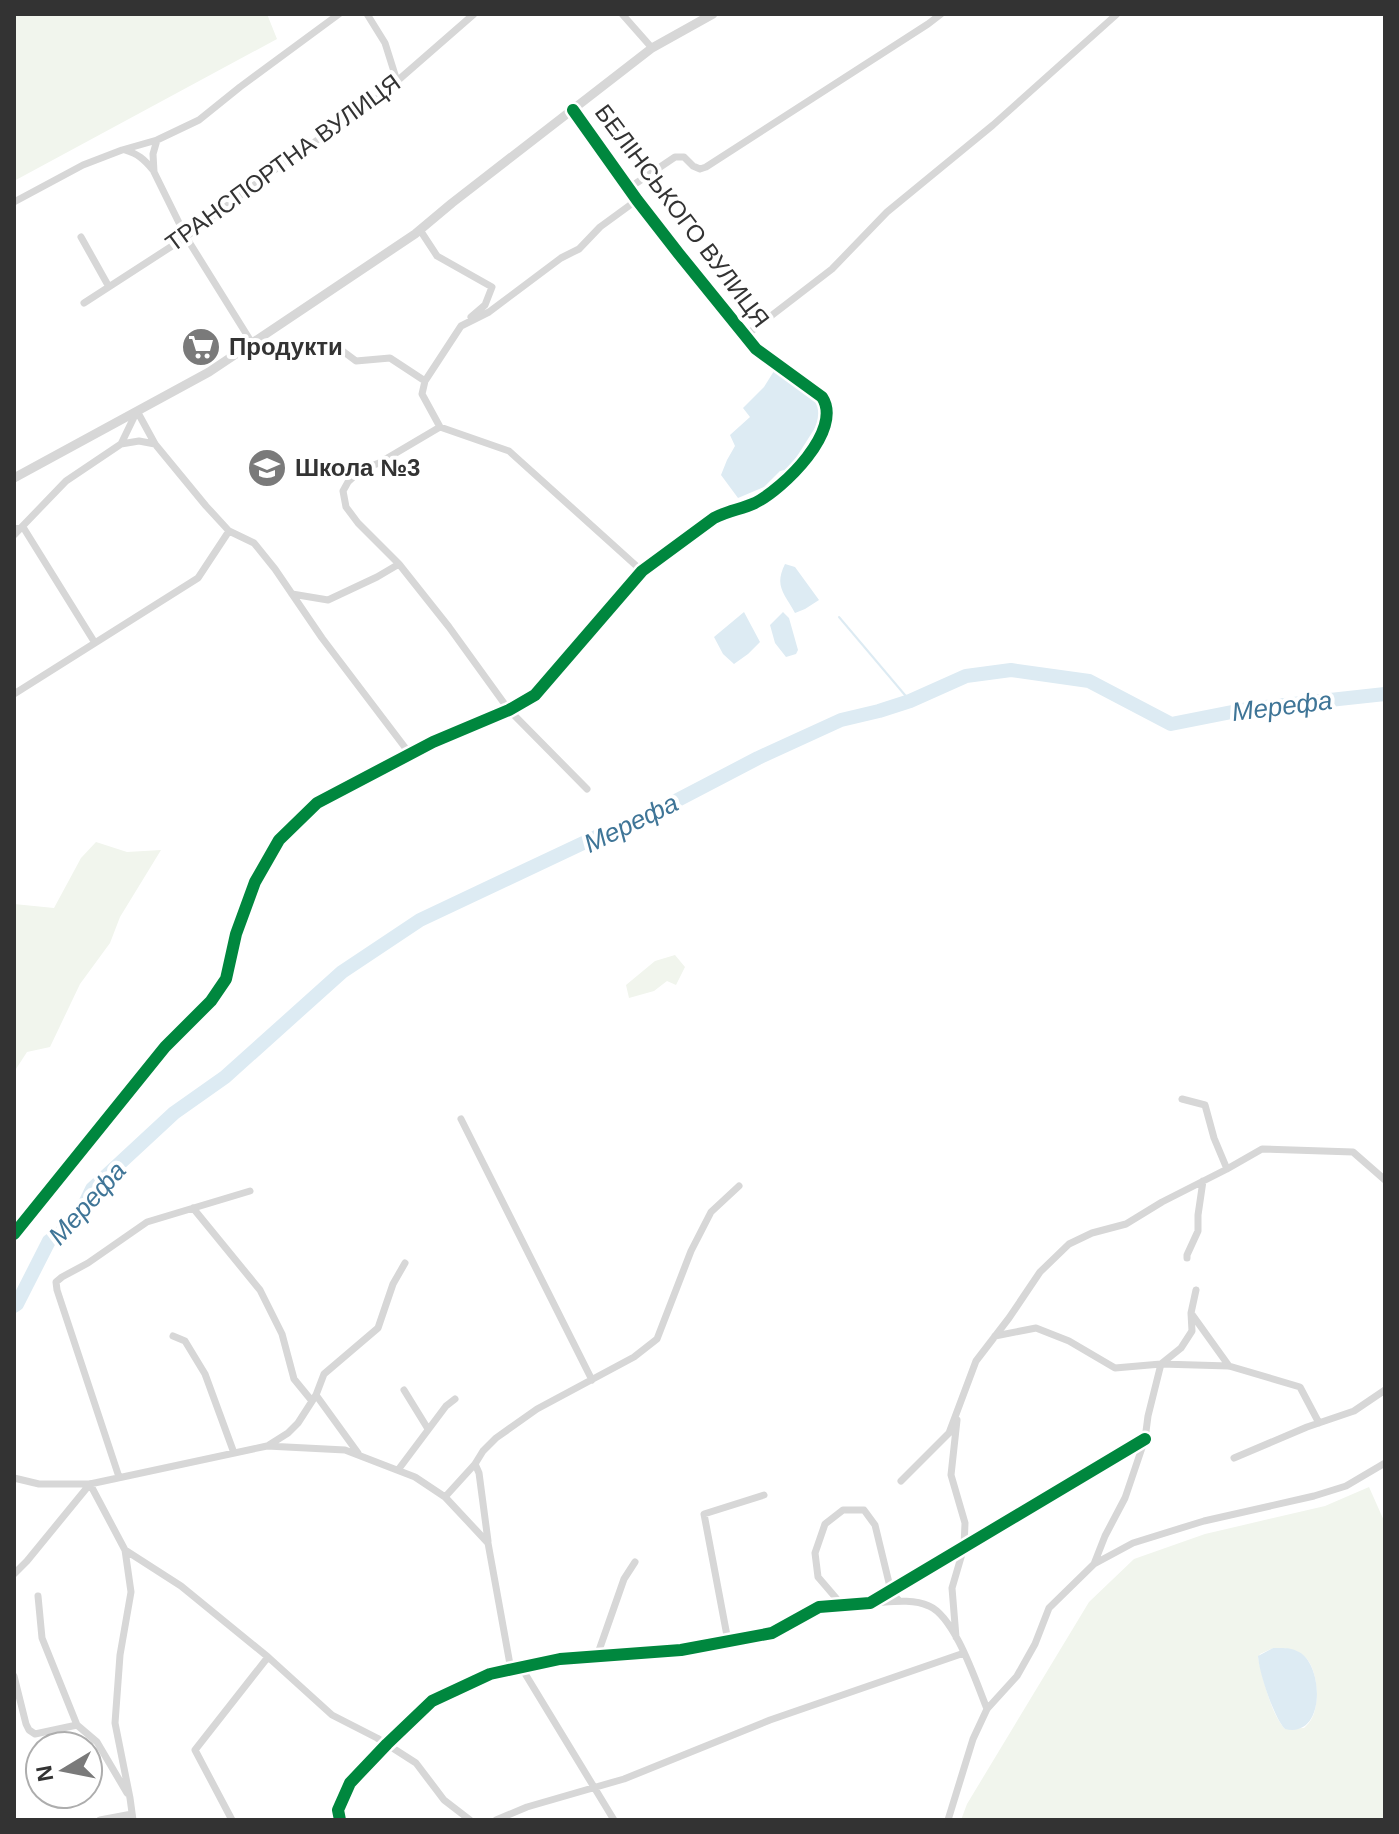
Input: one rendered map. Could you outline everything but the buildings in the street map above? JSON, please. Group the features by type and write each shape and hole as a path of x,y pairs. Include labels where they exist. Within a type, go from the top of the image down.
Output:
{"street":[{"path":"14,202 83,165 157,140 199,120 339,14"},
{"path":"367,14 385,43 397,81"},
{"name":"ТРАНСПОРТНА ВУЛИЦЯ","path":"84,303 186,237 380,96 474,14"},
{"path":"622,14 652,48"},
{"path":"630,14 633,27"},
{"path":"14,478 209,372 420,230 652,48 713,14"},
{"path":"629,188 675,157 684,157 700,169 706,167 941,14"},
{"path":"745,336 832,269 887,212 993,125 1117,14"},
{"name":"БЕЛІНСЬКОГО ВУЛИЦЯ","path":"14,1234 165,1047 211,1001 226,979 236,934 255,882 279,840 317,803 433,742 509,710 535,695 642,571 714,518 754,503 778,488 802,464 827,423 828,406 822,397 756,349 637,200 573,110"},
{"path":"154,172 153,154 157,140"},
{"path":"122,150 137,154 154,172 186,237 252,343 290,350 329,347 340,349 356,361 390,358 425,381"},
{"path":"461,326 489,312 561,258 579,249 600,227 637,200"},
{"path":"420,230 437,256 492,287 485,305 461,326 425,381 422,394 440,427 509,451 642,571"},
{"path":"81,237 109,287"},
{"path":"121,444 137,411"},
{"path":"137,411 155,444 206,506 229,531 254,543 410,754"},
{"path":"440,427 379,463 361,470 343,491 346,507 399,564 509,710 587,789"},
{"path":"14,535 66,481 121,444 139,441 155,444"},
{"path":"18,528 95,643"},
{"path":"14,694 198,578 229,531"},
{"path":"292,594 328,600 399,564"},
{"path":"1182,1099 1205,1105 1227,1169"},
{"path":"461,1119 592,1380"},
{"path":"901,1481 949,1433 976,1361 1040,1272 1069,1244 1092,1233 1126,1224 1262,1149 1353,1152 1385,1180"},
{"path":"1187,1258 1198,1231 1203,1181"},
{"path":"445,1497 483,1451 506,1431 537,1409 634,1357 657,1339 691,1251 711,1212 739,1186"},
{"path":"119,1477 56,1282 147,1222 250,1191"},
{"path":"193,1208 260,1290 282,1334 294,1379 314,1398 359,1455"},
{"path":"267,1446 298,1423 314,1398 324,1374 378,1328 393,1284 405,1263"},
{"path":"1094,1564 1125,1498 1145,1439 1161,1364 1181,1348 1192,1331 1191,1313 1196,1290"},
{"path":"1191,1313 1229,1366"},
{"path":"995,1336 1036,1328 1069,1341 1115,1368 1161,1364 1229,1366 1300,1387 1319,1423"},
{"path":"173,1336 185,1341 205,1374 234,1453"},
{"path":"404,1390 428,1429"},
{"path":"1234,1458 1354,1411 1385,1390"},
{"path":"398,1470 446,1406 455,1399"},
{"path":"956,1637 952,1588 964,1547 965,1523 951,1475 959,1408"},
{"path":"870,1603 1145,1439"},
{"path":"14,1478 39,1484 90,1484 267,1446 345,1450 415,1477 445,1497 488,1543"},
{"path":"948,1820 973,1739 987,1709 1017,1676 1035,1644 1049,1608 1094,1564 1133,1543 1204,1521 1346,1486 1385,1463"},
{"path":"475,1464 511,1670"},
{"path":"90,1484 125,1550 131,1592 120,1655 115,1723 132,1817 100,1820"},
{"path":"14,1574 90,1484"},
{"path":"728,1641 704,1514 764,1495"},
{"path":"842,1605 818,1577 815,1553 825,1524 843,1510 864,1510 875,1525 891,1591 899,1601"},
{"path":"125,1550 181,1586 268,1657 332,1715 416,1763 444,1800 470,1820"},
{"path":"597,1656 624,1579 635,1562"},
{"path":"38,1596 42,1638 77,1725 97,1742 130,1798"},
{"path":"340,1820 338,1810 350,1783 387,1744 432,1701 490,1674 560,1659 681,1650 772,1633 819,1607 899,1601 929,1606 947,1619 987,1709"},
{"path":"496,1820 527,1807 624,1779 770,1720 964,1653"},
{"path":"232,1820 195,1750 268,1657"},
{"path":"521,1667 614,1820"},
{"path":"14,1676 29,1730 35,1734 77,1725"}],"shaded area":[{"path":"14,14 267,14 277,39 14,181"},
{"path":"774,371 819,405 820,420 789,469 780,471 764,487 738,498 721,475 735,446 730,435 750,417 743,408 764,387"},
{"path":"785,564 795,567 819,600 795,613 780,584"},
{"path":"744,612 760,642 734,664 723,654 714,637"},
{"path":"783,612 789,618 798,650 796,654 786,657 775,643 770,625"},
{"path":"96,842 127,852 161,850 120,917 110,943 80,984 50,1047 27,1052 14,1072 14,904 54,908 81,858"},
{"path":"675,955 685,967 676,985 667,981 654,991 629,998 626,985 655,961"},
{"path":"1369,1487 1385,1523 1385,1820 961,1820 967,1804 1089,1602 1134,1559 1205,1534 1325,1506","holes":["1273,1648 1290,1649 1301,1654 1312,1668 1316,1704 1312,1718 1304,1728 1285,1729 1268,1696 1258,1658"]},
{"path":"1273,1648 1299,1652 1313,1671 1317,1699 1314,1712 1308,1723 1298,1729 1285,1729 1264,1683 1258,1656"}],"waterway":[{"path":"839,617 910,701"},
{"name":"Мерефа","path":"14,1306 49,1241 77,1220 92,1189 174,1113 225,1077 342,972 420,920 596,837 622,829 758,758 841,720 910,701 966,676 1011,670 1089,681 1171,724 1247,709 1385,694"}],"cycle path":[{"path":"14,1234 165,1047 211,1001 226,979 236,934 255,882 279,840 317,803 433,742 509,710 535,695 642,571 714,518 767,496 794,472 818,441 825,426 827,410 822,397 756,349 637,200 573,110"},
{"path":"340,1820 338,1810 350,1783 432,1701 490,1674 560,1659 681,1650 772,1633 819,1607 870,1603 1145,1439"}],"place":[{"name":"Продукти","path":"201,347"},
{"name":"Школа №3","path":"267,468"}]}
